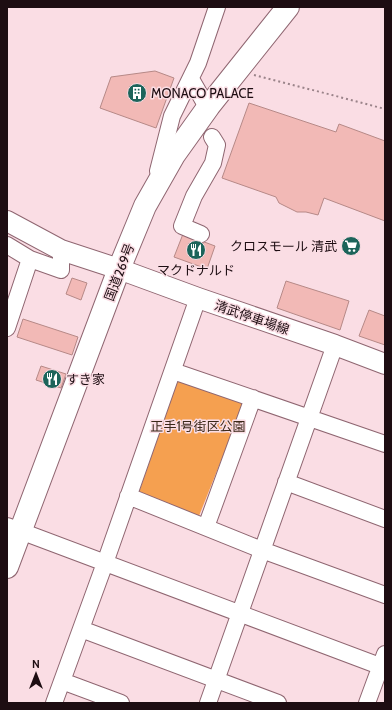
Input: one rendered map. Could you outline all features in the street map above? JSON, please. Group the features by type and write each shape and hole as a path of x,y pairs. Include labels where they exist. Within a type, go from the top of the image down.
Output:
{"highway":[{"name":"国道269号","path":"7,567 14,529 145,206 174,155 209,106 288,7"}],"main road":[{"name":"清武停車場線","path":"7,221 61,250 119,269 385,364"}],"street":[{"path":"145,206 160,166 172,116 198,63 217,7"},
{"path":"191,79 207,107 209,106"},
{"path":"201,234 182,226 194,196 213,163 217,145 212,137"},
{"path":"7,245 30,260 61,270 61,250"},
{"path":"7,328 30,260"},
{"path":"54,703 198,298"},
{"path":"208,703 335,345"},
{"path":"173,371 385,444"},
{"path":"206,527 253,398"},
{"path":"286,482 385,519"},
{"path":"128,496 262,550 385,595"},
{"path":"14,529 240,614 383,663 367,703"},
{"path":"81,629 278,703"},
{"path":"62,680 121,703"},
{"path":"235,687 250,703"}],"path":[{"path":"240,67 385,110"}],"green space":[{"name":"正手1号街区公園","path":"178,380 244,403 199,516 138,495"}],"building":[{"name":"MONACO PALACE","path":"155,71 174,78 156,128 100,108 111,77"},
{"path":"249,103 336,132 339,124 385,141 385,221 324,198 318,215 306,212 297,212 279,203 276,197 222,178"},
{"path":"183,234 215,246 207,269 174,257"},
{"path":"72,278 87,283 81,300 66,294"},
{"path":"286,281 349,301 340,330 277,308"},
{"path":"369,310 385,316 385,345 359,336"},
{"path":"23,319 78,337 72,355 17,337"},
{"path":"41,366 66,374 61,388 36,380"}],"place":[{"name":"MONACO PALACE","path":"137,93"},
{"name":"クロスモール 清武","path":"351,246"},
{"name":"マクドナルド","path":"196,250"},
{"name":"すき家","path":"52,379"}]}
